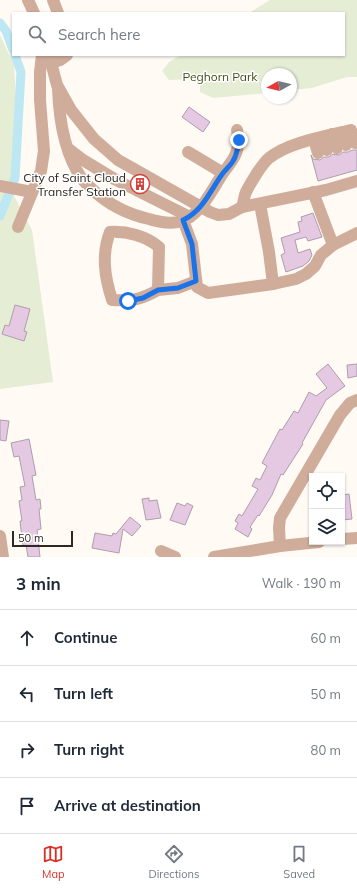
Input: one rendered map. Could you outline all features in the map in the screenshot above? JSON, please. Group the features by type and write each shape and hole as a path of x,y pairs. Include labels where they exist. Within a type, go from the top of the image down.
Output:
{"street":[{"path":"28,0 34,12"},
{"path":"53,0 58,12"},
{"path":"18,227 41,171 44,151 40,100 42,56"},
{"path":"66,56 60,60 50,59 57,83 71,110 94,139 118,160 218,215 229,214 242,207 357,181"},
{"path":"57,83 59,115 63,135 82,180 101,198 122,211 158,222 178,222 186,219 201,206 223,173 234,160 238,150 239,140 237,130"},
{"path":"242,207 246,192 268,159 280,151 328,135 351,130 337,148"},
{"path":"328,135 337,148"},
{"path":"328,135 337,148"},
{"path":"69,150 116,180 186,219 192,244 197,287 208,293 273,284 296,279 306,274 315,266 322,255 333,245 357,232"},
{"path":"188,152 223,173"},
{"path":"9,187 32,192"},
{"path":"313,192 333,245"},
{"path":"260,204 273,284"},
{"path":"158,290 159,247 152,241 123,231 110,232 104,260 107,285 112,300 128,301 143,298 158,290 178,288 196,281"},
{"path":"280,546 280,518 340,415 350,403 357,400"},
{"path":"0,536 3,557"},
{"path":"345,539 357,538"},
{"path":"214,557 280,546 309,543"},
{"path":"161,551 175,557"}],"green space":[{"name":"Peghorn Park","path":"270,0 357,0 357,77 347,77 312,88 297,89 297,68 261,68 261,94 213,98 200,92 200,84 194,79 169,80 162,71 169,62 179,56 345,56 345,12 251,12"},
{"path":"0,35 14,65 19,146 9,186 32,230 53,382 0,389"}],"building":[{"path":"189,107 210,122 203,132 182,117"},
{"path":"357,150 357,170 318,181 311,155 313,159 320,160 333,154 339,155 343,152"},
{"path":"313,213 322,237 308,241 306,237 295,240 298,253 310,249 312,255 309,261 303,266 286,272 281,255 285,253 281,238 300,232 298,222 302,221 301,217"},
{"path":"15,305 30,309 24,331 27,332 24,341 2,334 5,325 9,326"},
{"path":"328,364 345,386 326,400 302,443 303,444 283,475 281,474 272,495 250,527 252,529 248,537 235,529 238,523 235,521 239,514 242,516 258,489 252,486 256,478 260,480 267,466 262,463 280,429 282,430 294,411 298,413 309,392 316,396 327,388 316,374"},
{"path":"357,364 357,376 348,378 347,365"},
{"path":"0,420 9,421 6,441 0,440"},
{"path":"29,439 36,475 32,476 36,500 40,499 41,509 39,509 41,529 37,530 40,557 28,557 26,545 23,546 20,521 22,521 19,501 22,500 20,487 25,486 19,456 14,457 11,443"},
{"path":"349,494 352,519 345,520 345,495"},
{"path":"149,498 149,501 157,500 161,518 146,520 142,499"},
{"path":"177,503 185,506 187,503 193,506 185,525 170,520"},
{"path":"130,517 141,526 132,536 123,529 119,553 92,548 95,533 112,536 113,533 116,534"}],"waterway":[{"path":"0,23 6,31 12,47"},
{"path":"0,216 15,178 21,72 15,56"}],"place":[{"name":"City of Saint Cloud Transfer Station","path":"140,184"}],"route":[{"path":"128,301 143,298 158,290 178,288 196,281 192,244 183,220 190,217 201,206 223,173 234,160 238,150 239,140"}]}
